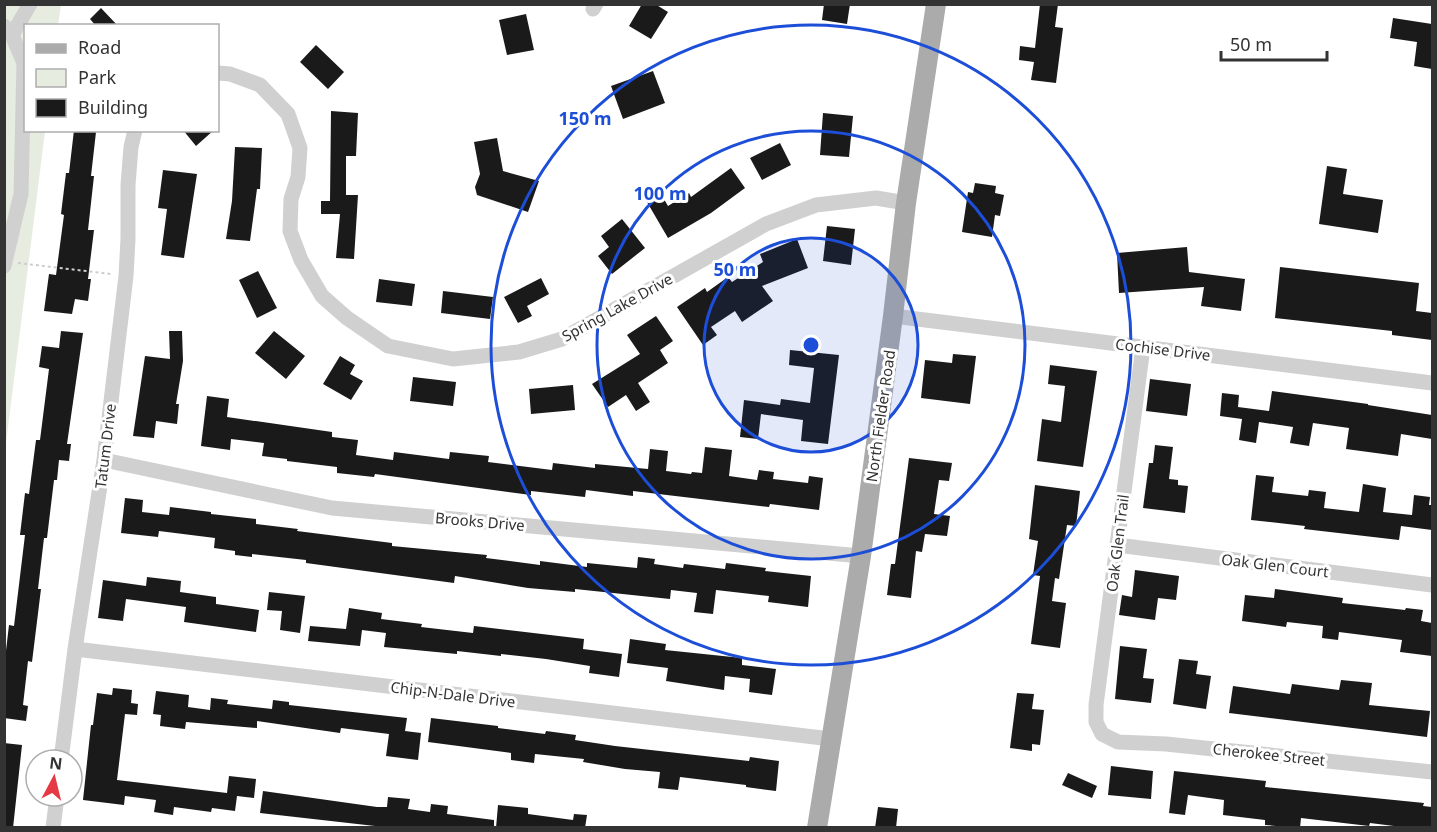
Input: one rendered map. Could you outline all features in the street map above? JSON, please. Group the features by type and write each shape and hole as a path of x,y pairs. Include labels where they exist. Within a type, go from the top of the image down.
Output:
{"main road":[{"name":"North Fielder Road","path":"817,828 861,556 906,203 936,4"}],"street":[{"path":"5,264 21,194 24,63 8,30 30,4"},
{"name":"Spring Lake Drive","path":"219,73 230,74 260,85 288,114 300,148 298,177 291,199 290,231 301,260 321,296 347,318 388,346 453,359 519,352 562,339 766,224 816,205 876,198 906,203"},
{"name":"Tatum Drive","path":"63,748 104,460 126,276 129,239 129,176 135,132"},
{"name":"Cochise Drive","path":"893,316 1432,383"},
{"name":"Oak Glen Trail","path":"1106,737 1096,722 1096,705 1143,347"},
{"name":"Brooks Drive","path":"104,460 332,508 861,556"},
{"name":"Oak Glen Court","path":"1117,546 1432,585"},
{"name":"Chip-N-Dale Drive","path":"75,649 831,739"},
{"name":"Cherokee Street","path":"1106,737 1118,742 1166,744 1432,772"},
{"path":"53,828 56,808"}],"path":[{"path":"5,264 126,276"}],"green space":[{"path":"5,5 61,5 58,24 24,24 24,132 45,132 5,451"}],"building":[{"path":"642,4 655,4 668,12 651,39 629,26"},
{"path":"824,4 850,4 847,24 822,20"},
{"path":"1040,4 1058,4 1055,27 1063,28 1056,83 1031,80 1034,62 1019,60 1020,46 1035,48"},
{"path":"101,8 116,24 94,24 90,19"},
{"path":"526,14 534,50 507,55 499,20"},
{"path":"1393,18 1432,24 1432,69 1414,66 1417,42 1390,38"},
{"path":"316,45 344,72 328,89 300,62"},
{"path":"653,71 665,103 623,119 611,86"},
{"path":"331,111 358,113 356,156 346,156 346,195 358,195 354,259 336,258 340,214 321,214 321,201 330,201"},
{"path":"823,113 853,116 849,157 820,155"},
{"path":"74,132 96,132 88,230 94,230 88,279 91,279 88,301 75,299 72,314 44,311 49,274 56,275 64,215 61,214 66,173 69,173"},
{"path":"185,132 212,132 196,146"},
{"path":"497,138 503,171 539,181 528,212 477,195 475,187 480,174 474,142"},
{"path":"780,143 791,165 762,180 750,158"},
{"path":"235,147 262,148 260,189 257,189 250,241 226,239 232,201"},
{"path":"1327,166 1347,169 1343,194 1383,200 1378,233 1319,224"},
{"path":"731,168 745,188 711,213 668,238 644,197 658,189 668,206 689,193 691,197"},
{"path":"163,170 197,174 184,258 161,255 167,209 158,208"},
{"path":"975,183 996,186 995,193 1004,195 1000,216 995,215 992,237 962,232 968,192 973,193"},
{"path":"622,219 645,248 612,274 598,256 609,247 601,236"},
{"path":"827,226 855,229 851,265 823,261"},
{"path":"797,239 808,268 762,286 773,301 742,322 735,311 711,327 717,335 703,345 677,307 705,288 707,292 728,277 732,282 763,262 760,254"},
{"path":"1187,247 1189,272 1245,279 1241,311 1201,306 1204,287 1119,293 1117,253"},
{"path":"1280,267 1419,283 1416,311 1432,313 1432,340 1392,335 1392,331 1275,318"},
{"path":"258,271 277,308 257,318 239,280"},
{"path":"541,278 549,294 527,306 532,316 518,323 504,297"},
{"path":"379,279 415,284 412,306 376,302"},
{"path":"443,291 493,297 490,319 441,313"},
{"path":"656,316 673,341 660,350 668,363 638,383 650,402 636,411 626,395 608,407 592,384 640,354 627,335"},
{"path":"61,331 83,333 67,444 71,444 69,461 59,460 57,480 54,480 47,538 44,538 38,589 41,589 32,662 28,661 23,705 28,706 26,721 4,718 5,659 9,625 14,626 25,535 20,535 25,493 29,494 36,440 40,440 49,369 39,367 42,346 59,348"},
{"path":"169,331 182,331 183,361 176,404 179,404 177,424 156,421 154,438 133,436 145,356 170,359"},
{"path":"274,331 305,356 286,379 255,353"},
{"path":"790,350 839,355 828,444 801,441 803,420 761,414 758,439 740,437 744,400 780,405 781,399 810,403 814,368 789,365"},
{"path":"953,354 976,356 970,404 921,398 925,360 952,363"},
{"path":"340,356 355,365 350,374 363,381 351,400 323,384"},
{"path":"1050,365 1097,371 1083,467 1037,461 1042,419 1061,422 1065,386 1048,384"},
{"path":"413,377 456,382 453,406 410,401"},
{"path":"1150,379 1191,384 1187,416 1146,411"},
{"path":"573,385 575,410 531,414 529,389"},
{"path":"1272,391 1432,415 1432,439 1401,434 1398,456 1346,449 1349,428 1313,423 1309,446 1290,443 1293,427 1259,422 1256,443 1239,440 1242,419 1220,416 1222,393 1239,395 1238,407 1269,411"},
{"path":"207,396 229,399 227,417 332,432 332,437 358,440 356,455 393,460 394,452 449,459 450,452 489,456 488,462 552,470 553,463 595,468 595,464 648,469 650,449 668,451 666,471 691,474 692,472 702,473 705,447 732,450 729,476 757,480 759,470 774,472 773,479 808,483 809,476 823,478 819,510 770,504 769,507 633,491 633,496 586,490 585,497 531,491 531,495 375,474 374,477 337,473 337,467 262,456 264,443 231,439 230,450 201,446"},
{"path":"1155,445 1173,447 1169,479 1178,480 1178,485 1188,486 1185,513 1143,508 1149,463 1153,463"},
{"path":"909,458 952,463 949,481 939,480 934,514 950,516 947,536 925,534 922,552 916,551 911,598 887,595 891,564 895,564"},
{"path":"1256,475 1274,477 1272,492 1308,496 1309,490 1326,492 1324,508 1359,512 1363,484 1386,488 1383,512 1412,515 1414,495 1430,497 1432,530 1401,526 1399,540 1304,529 1305,526 1251,520"},
{"path":"1035,485 1080,491 1076,526 1067,525 1059,579 1055,578 1052,601 1066,603 1060,648 1031,644 1040,576 1033,575 1038,541 1029,539"},
{"path":"125,498 143,500 142,512 169,515 170,507 211,512 211,514 256,519 256,524 298,529 297,531 392,543 392,546 487,555 486,558 540,565 540,561 587,567 587,563 637,568 638,557 655,559 654,564 683,568 684,564 725,569 726,563 766,568 765,571 811,576 808,607 768,602 769,596 716,590 713,614 694,612 697,593 671,590 670,599 575,589 575,592 528,588 455,576 454,583 306,563 306,560 252,554 252,557 235,555 235,551 214,548 215,538 159,531 158,537 121,533"},
{"path":"1135,570 1179,576 1176,600 1158,598 1155,620 1119,615 1122,595 1132,597"},
{"path":"147,577 181,581 180,592 216,597 216,604 259,610 256,632 184,622 186,607 126,599 123,621 98,618 103,580 146,586"},
{"path":"1275,589 1343,598 1342,603 1423,610 1421,621 1432,623 1432,656 1400,652 1402,640 1339,632 1338,640 1322,638 1323,626 1287,622 1286,627 1242,621 1245,595 1274,598"},
{"path":"269,592 305,596 300,633 280,630 282,611 267,610"},
{"path":"349,608 382,613 381,619 422,624 421,627 473,633 474,626 584,639 583,649 622,654 619,677 589,673 590,666 546,659 384,647 386,633 362,630 360,646 308,641 310,626 346,629"},
{"path":"630,639 666,644 665,650 742,658 742,665 776,669 772,695 749,692 750,679 725,676 724,690 666,681 668,668 627,663"},
{"path":"1120,646 1147,649 1143,678 1154,679 1151,703 1115,699"},
{"path":"1179,659 1198,661 1196,674 1211,676 1206,709 1173,704"},
{"path":"1341,680 1372,683 1369,705 1430,711 1427,737 1229,713 1233,686 1290,694 1292,684 1339,690"},
{"path":"113,688 132,690 131,703 138,704 137,715 125,714 117,780 227,793 229,776 256,779 254,798 237,796 235,811 212,808 211,812 174,807 173,815 154,812 156,800 125,796 124,805 84,800 91,725 93,725 97,693 112,695"},
{"path":"156,691 189,695 188,707 210,710 211,698 228,700 227,704 272,709 273,700 289,702 289,705 407,718 405,731 421,733 418,760 386,756 389,734 341,728 340,733 257,721 257,728 186,722 185,729 160,726 161,715 153,714"},
{"path":"1017,693 1034,694 1032,709 1044,710 1040,745 1032,744 1032,751 1010,748"},
{"path":"431,718 545,734 546,731 576,735 575,740 615,746 749,761 750,757 779,761 776,791 680,777 678,790 658,788 660,772 583,762 584,759 535,754 534,763 511,760 511,753 428,742"},
{"path":"4,743 22,745 13,828 4,828"},
{"path":"1111,766 1153,771 1151,799 1108,795"},
{"path":"1174,771 1266,781 1265,787 1424,803 1423,806 1432,807 1432,828 1370,823 1369,826 1301,818 1300,828 1265,825 1265,820 1223,815 1224,800 1188,795 1185,815 1169,813"},
{"path":"1068,773 1097,786 1092,798 1062,785"},
{"path":"263,791 377,807 387,807 388,797 410,799 408,809 430,812 431,804 448,806 447,814 494,820 494,828 375,828 375,826 260,813"},
{"path":"498,805 528,808 528,814 573,820 574,814 587,815 585,828 509,826 508,828 496,828"},
{"path":"878,807 898,809 896,828 875,828"}]}
